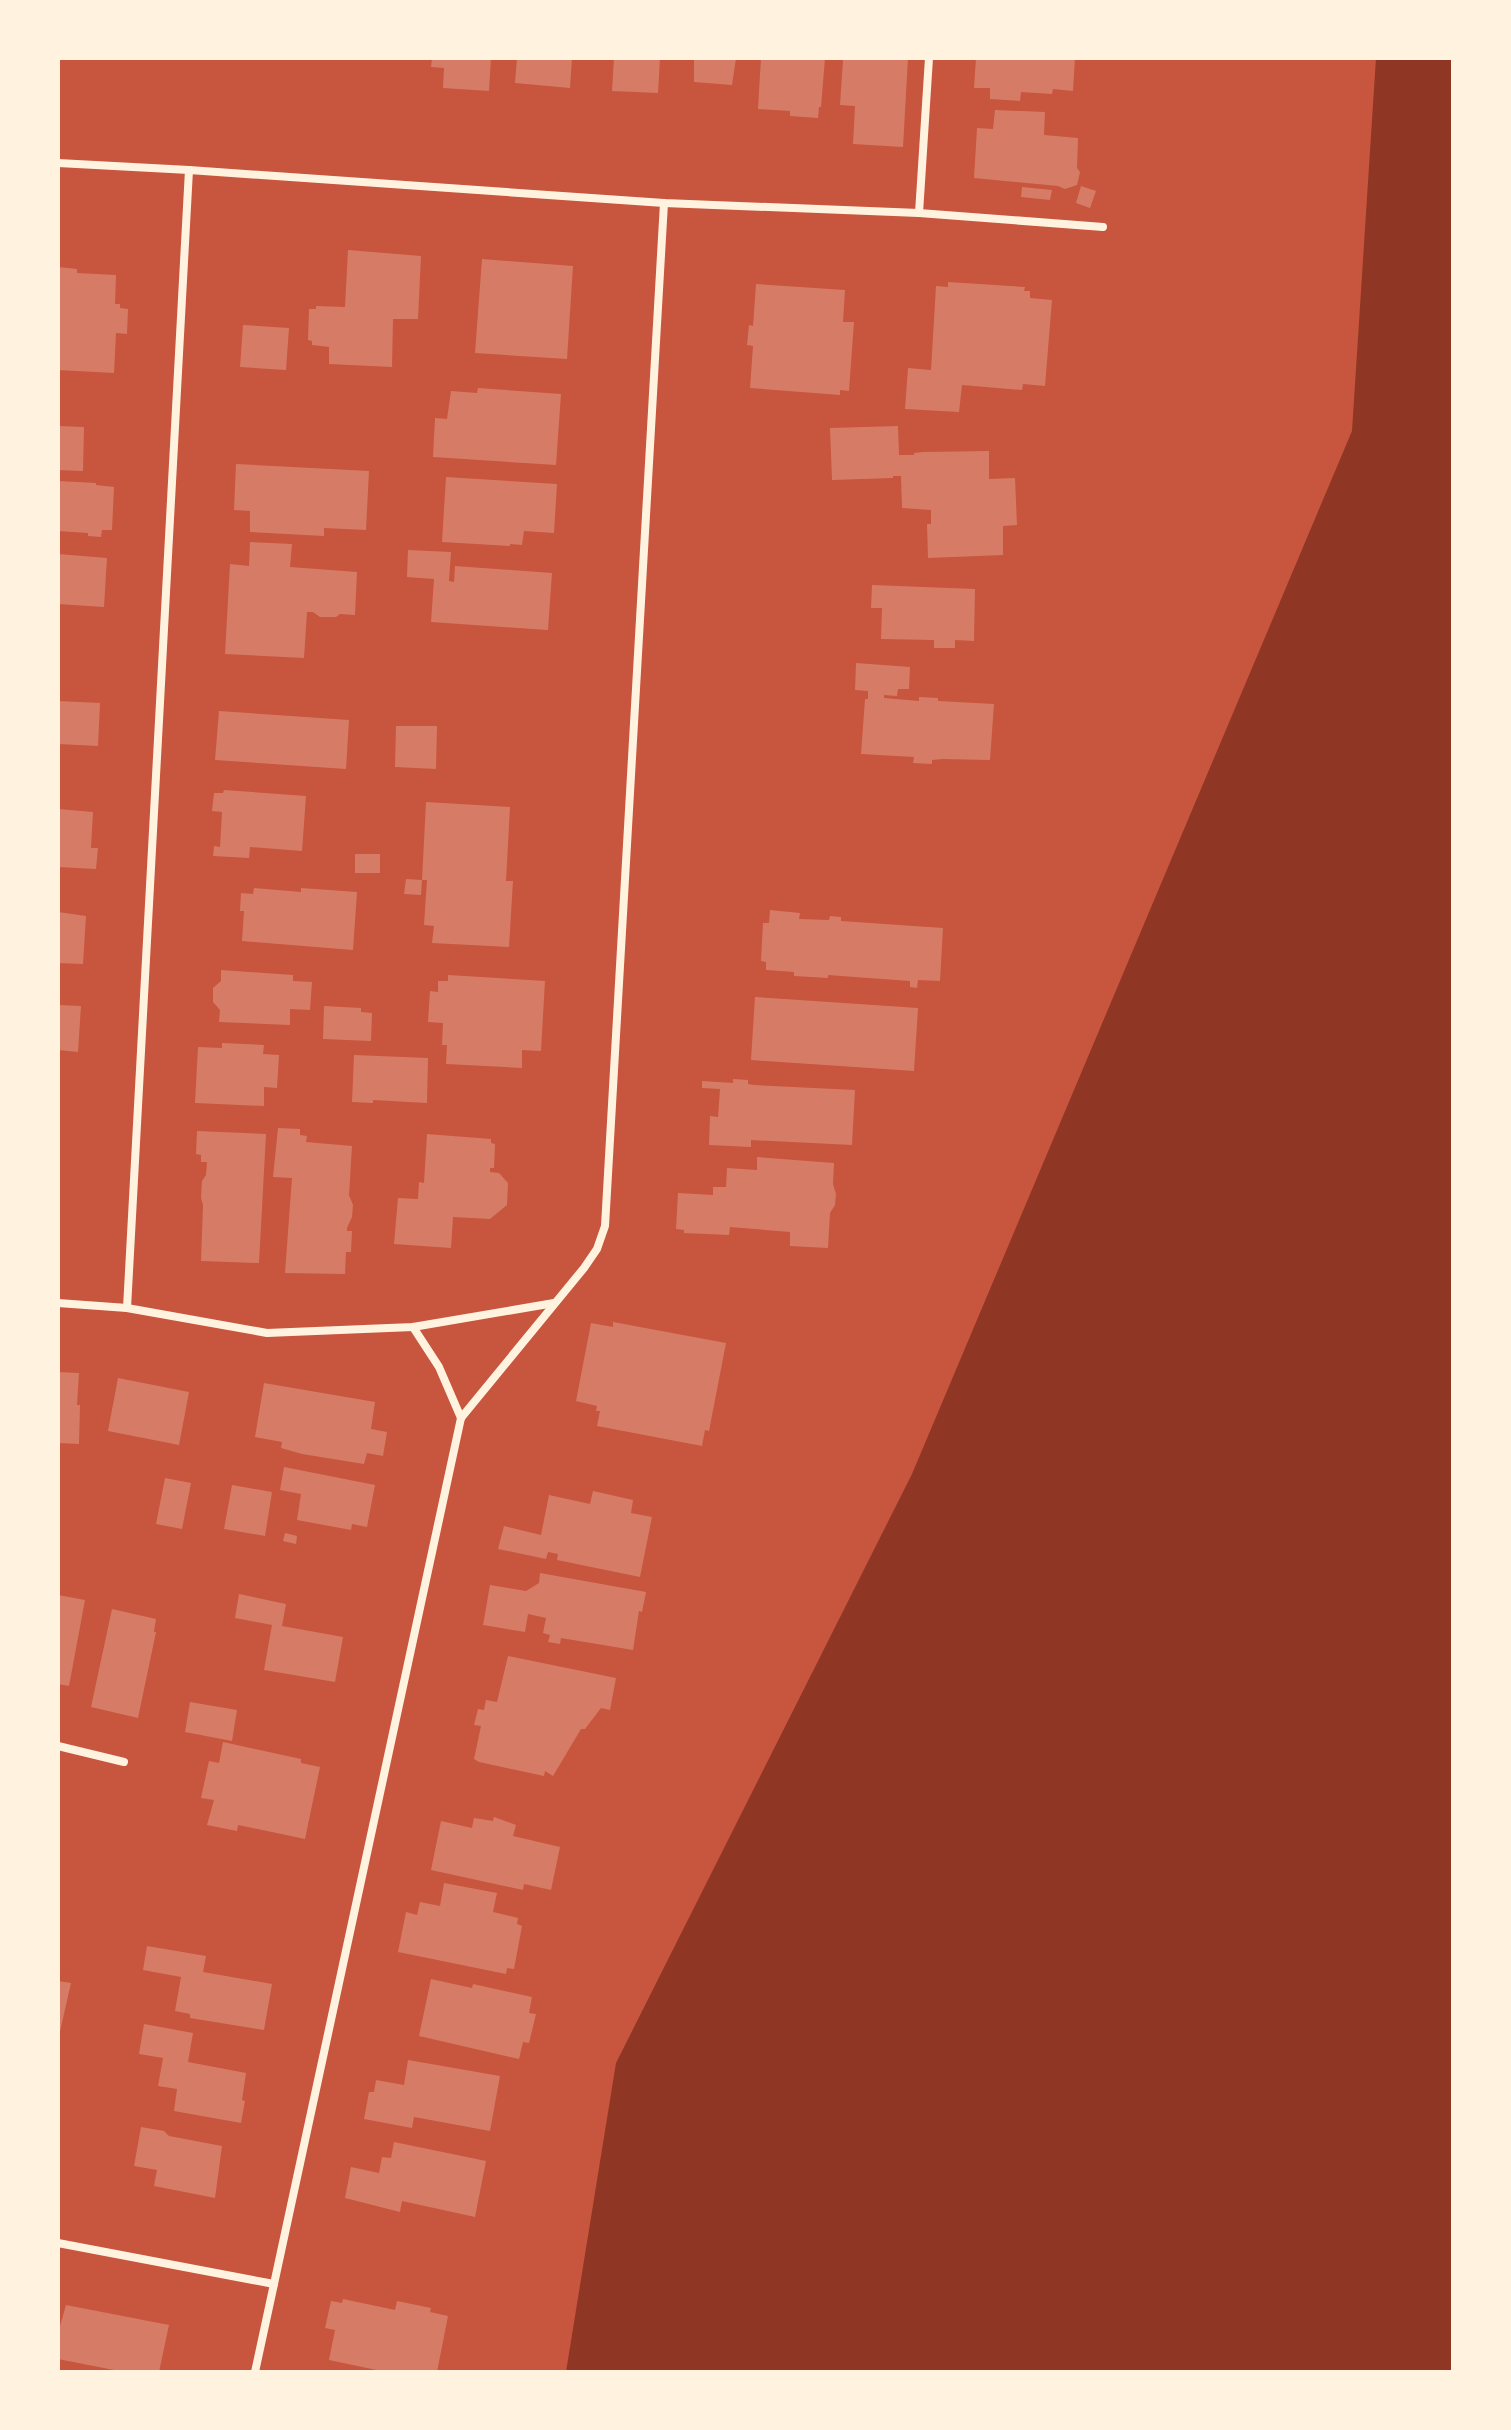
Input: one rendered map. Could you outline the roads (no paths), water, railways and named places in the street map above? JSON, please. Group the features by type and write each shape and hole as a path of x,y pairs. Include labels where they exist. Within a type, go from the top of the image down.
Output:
{"street":[{"path":"919,213 929,58"},
{"path":"58,163 664,203 919,213 1103,227"},
{"path":"127,1308 189,170"},
{"path":"255,2372 461,1418 597,1249 605,1226 664,203"},
{"path":"58,1303 127,1308 267,1333 413,1327 554,1303"},
{"path":"413,1327 439,1367 461,1418"},
{"path":"58,1746 124,1762"},
{"path":"58,2243 274,2284"}]}
